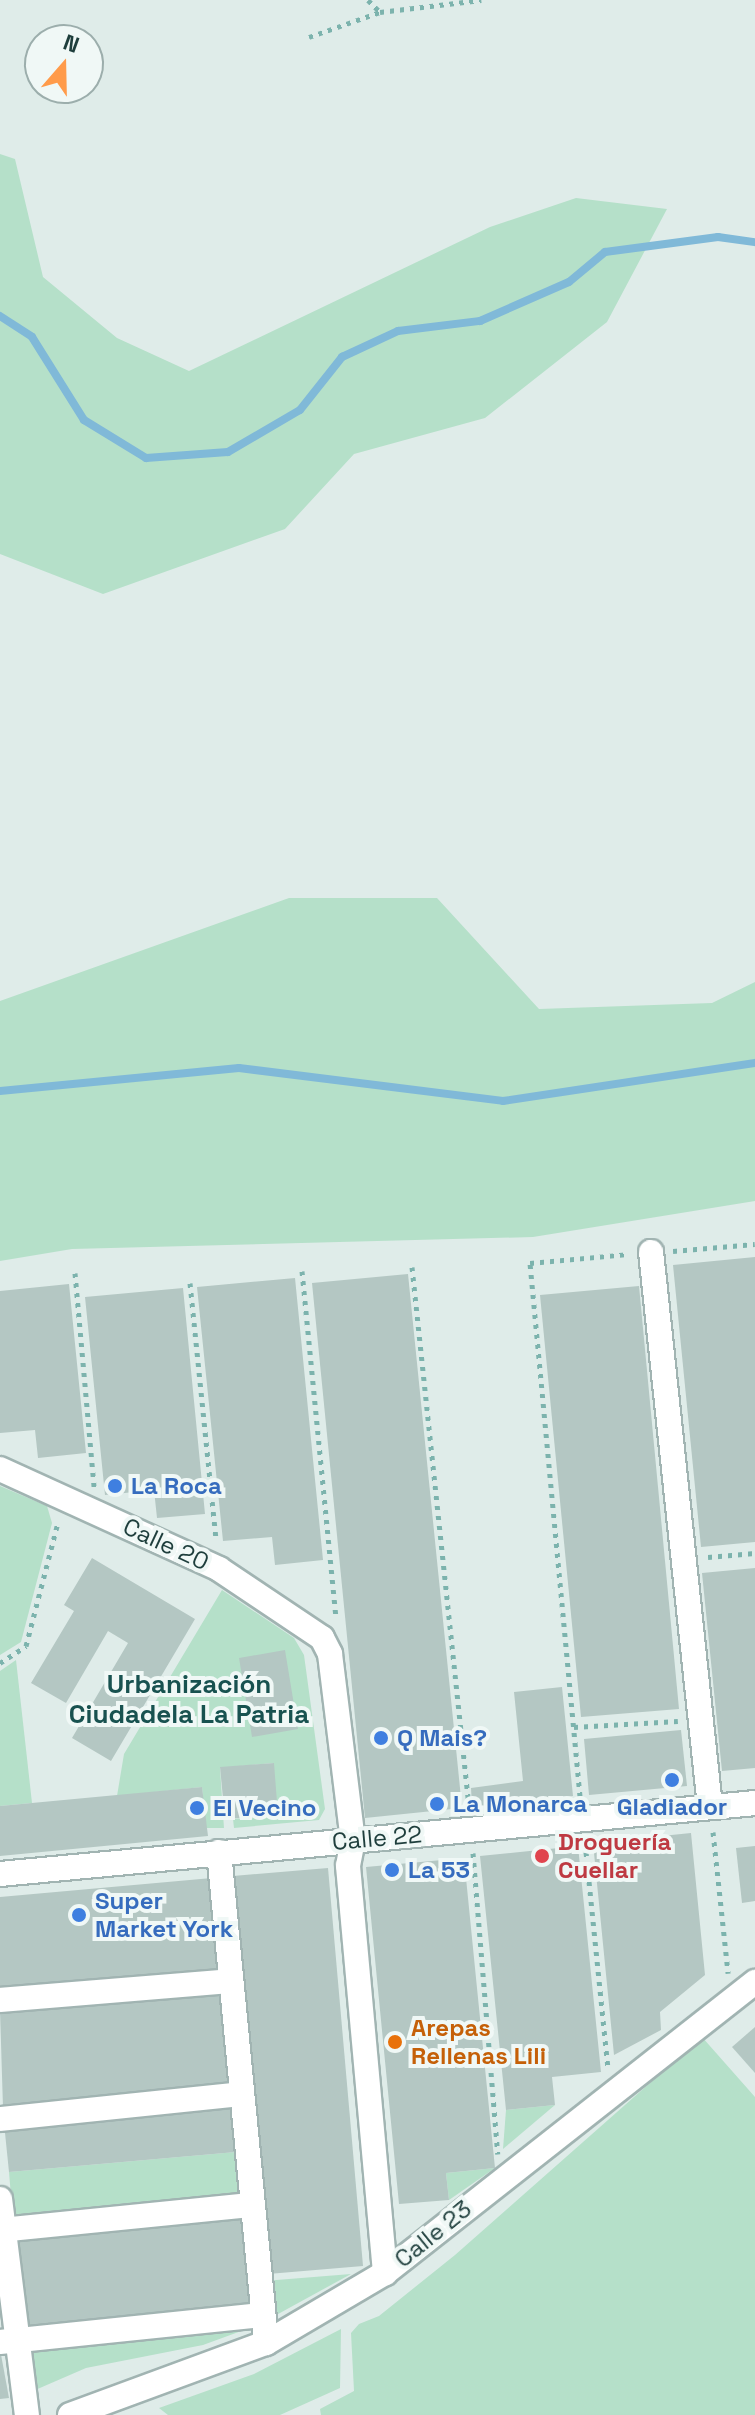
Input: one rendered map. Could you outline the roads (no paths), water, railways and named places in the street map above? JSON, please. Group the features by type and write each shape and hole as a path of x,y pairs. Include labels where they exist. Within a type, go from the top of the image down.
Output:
{"street":[{"path":"651,1252 710,1807"},
{"name":"Calle 20","path":"0,1469 219,1569 322,1638 330,1654 353,1840"},
{"name":"Calle 22","path":"0,1874 755,1803"},
{"path":"353,1840 348,1866 385,2273"},
{"path":"219,1852 266,2343"},
{"path":"0,2000 230,1981"},
{"name":"Calle 23","path":"70,2415 266,2343 385,2273 500,2179 755,1982"},
{"path":"0,2119 241,2094"},
{"path":"0,2199 7,2342 27,2415"},
{"path":"2,2230 251,2205"},
{"path":"7,2342 262,2315"}],"waterway":[{"path":"0,316 32,337 84,420 146,458 228,452 300,410 342,357 398,331 480,321 569,282 605,252 718,237 755,242"},
{"path":"0,1091 239,1068 503,1101 755,1063"}],"place":[{"name":"La Roca","path":"115,1486"},
{"name":"Q Mais?","path":"381,1738"},
{"name":"Gladiador","path":"672,1780"},
{"name":"La Monarca","path":"437,1804"},
{"name":"El Vecino","path":"197,1808"},
{"name":"Droguería Cuellar","path":"542,1856"},
{"name":"La 53","path":"392,1870"},
{"name":"Super Market York","path":"79,1915"},
{"name":"Arepas Rellenas Lili","path":"395,2042"}],"district":[{"name":"Urbanización Ciudadela La Patria","path":"189,1700"}]}
